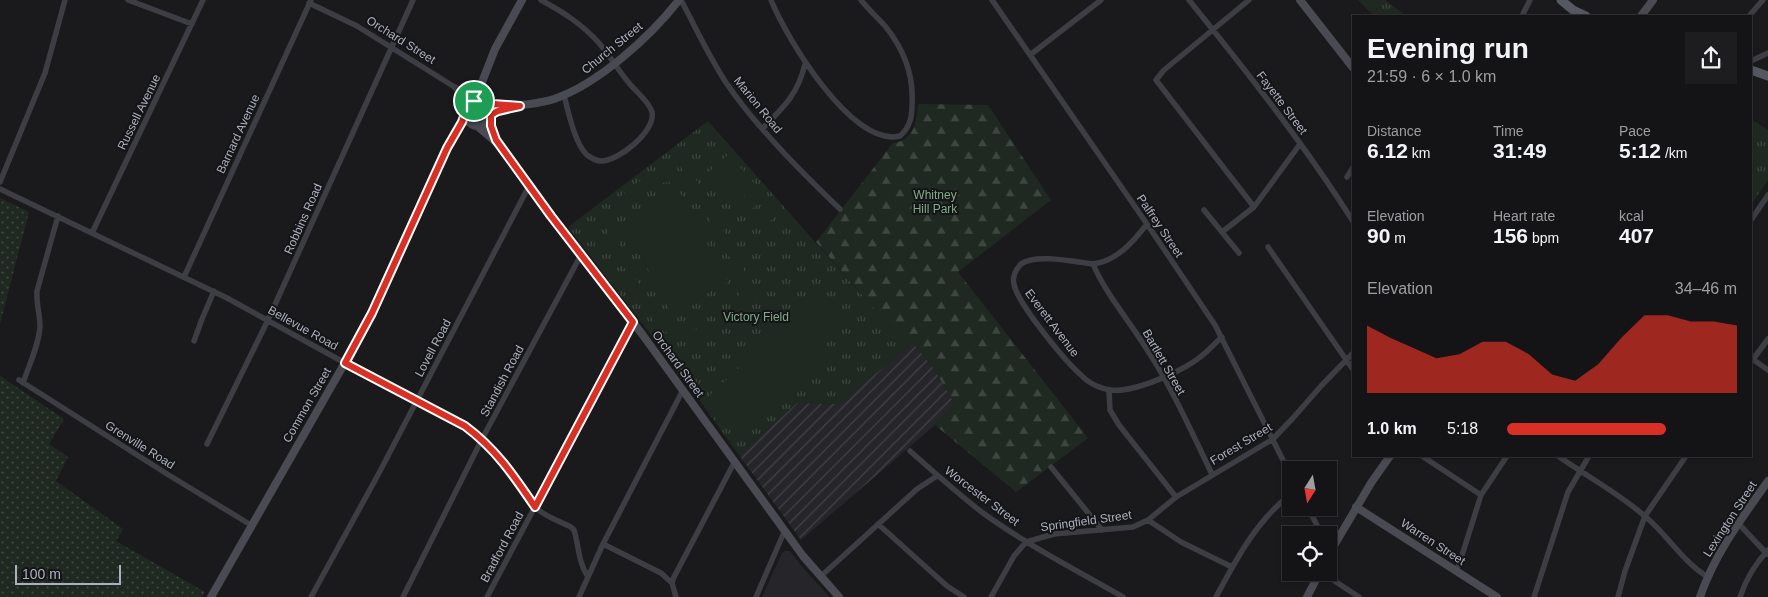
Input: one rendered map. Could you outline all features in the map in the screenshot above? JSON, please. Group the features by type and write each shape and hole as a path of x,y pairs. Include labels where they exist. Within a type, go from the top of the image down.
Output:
{"main road":[{"path":"476,126 469,123 466,111 474,101 498,45 522,0"},
{"name":"Church Street","path":"490,117 498,111 545,102 564,95 586,83 614,63 650,32 680,0"},
{"path":"1300,0 1352,66"},
{"path":"1561,0 1573,10 1584,15"},
{"path":"1643,15 1653,0"},
{"path":"1752,70 1768,76"},
{"path":"452,139 476,126 485,124 490,117 490,109 486,103 484,89 485,75"},
{"path":"474,101 481,100 486,103"},
{"name":"Church Street","path":"486,103 520,106"},
{"name":"Common Street","path":"211,597 372,313 466,111"},
{"name":"Orchard Street","path":"490,117 499,145 528,186 684,390 820,577 840,597"},
{"name":"Orchard Street","path":"476,126 499,145"},
{"path":"1337,538 1389,457"},
{"name":"Lexington Street","path":"1700,597 1723,546 1768,481"},
{"name":"Warren Street","path":"1356,507 1497,597"},
{"path":"1306,597 1315,581"}],"street":[{"path":"0,182 45,73 65,0"},
{"path":"128,0 192,24"},
{"name":"Russell Avenue","path":"92,233 203,0"},
{"name":"Robbins Road","path":"207,444 268,320 413,0"},
{"path":"542,0 572,18 614,63 629,84 647,102 652,113 651,124 645,135 611,159 601,161 587,155 580,144 564,95"},
{"name":"Marion Road","path":"680,0 700,38 733,92 811,182 840,209"},
{"path":"771,0 779,19 805,64 833,98 863,126 879,134 891,137 900,136 909,125 912,111 912,89 908,67 892,34 861,0"},
{"name":"Palfrey Street","path":"992,0 1147,224 1222,337 1284,461"},
{"path":"1030,55 1101,0"},
{"name":"Fayette Street","path":"1189,0 1300,144 1352,220"},
{"path":"1249,0 1164,70 1156,80 1254,207"},
{"path":"1522,15 1530,0"},
{"path":"1750,15 1762,0"},
{"name":"Orchard Street","path":"310,1 352,23 469,94 474,101"},
{"name":"Barnard Avenue","path":"184,277 310,1"},
{"path":"1752,61 1768,53"},
{"path":"763,128 791,98 801,80 805,64"},
{"name":"Orchard Street","path":"453,86 462,96 466,111"},
{"path":"1222,232 1254,207 1300,144"},
{"path":"1347,176 1352,169"},
{"name":"Lovell Road","path":"311,597 379,473 528,186"},
{"name":"Bellevue Road","path":"0,189 214,291 465,426 482,439 518,480 535,507 544,514 571,526 574,530 582,568 588,577"},
{"path":"1752,219 1768,195"},
{"path":"1204,210 1239,253"},
{"name":"Grenville Road","path":"58,216 37,291 36,300 40,319 38,338 21,381 176,480 251,525"},
{"name":"Everett Avenue","path":"1109,390 1092,384 1081,376 1021,302 1013,282 1017,269 1022,263 1030,260 1043,259 1092,264 1100,263 1120,252 1136,238 1147,224"},
{"path":"1268,247 1352,368"},
{"name":"Standish Road","path":"403,597 482,439 581,255"},
{"name":"Bartlett Street","path":"1092,264 1100,280 1163,377 1212,474"},
{"path":"194,341 214,291"},
{"name":"Bradford Road","path":"487,597 633,322"},
{"path":"1176,497 1119,426 1110,410 1108,402 1109,390 1137,387 1163,377 1204,354 1222,337"},
{"path":"1768,339 1752,360 1768,370"},
{"name":"Forest Street","path":"1148,520 1176,497 1273,439 1352,354"},
{"path":"579,597 603,544 684,390"},
{"name":"Worcester Street","path":"910,451 937,476 983,513 1026,542 1123,597"},
{"path":"1424,457 1481,495"},
{"path":"1455,570 1459,564 1481,495 1506,457"},
{"path":"1559,457 1645,516 1695,568 1708,576"},
{"path":"1534,597 1568,492 1588,457"},
{"path":"1618,597 1645,516 1685,457"},
{"path":"672,583 677,570 735,461"},
{"path":"1051,466 1102,530"},
{"path":"820,577 917,489 937,476"},
{"path":"1216,597 1250,536 1282,501"},
{"name":"Springfield Street","path":"991,597 1014,556 1026,542 1054,534 1133,527 1148,520 1181,542 1232,567"},
{"path":"1738,523 1767,553 1754,566 1744,583 1740,597"},
{"path":"878,524 946,586 964,597"},
{"path":"756,597 785,530"},
{"path":"603,544 661,573 672,583 676,597"},
{"path":"1334,581 1359,597"}],"shaded area":[{"path":"913,343 932,366 955,404 935,425 801,540 739,455 797,403 839,404"},
{"path":"790,551 830,597 762,597 782,553"}],"green space":[{"path":"1358,0 1385,0 1405,15 1373,15"},
{"name":"Whitney Hill Park","path":"918,104 988,105 1051,200 958,272 1088,438 1016,492 935,425 955,404 932,366 913,343 886,322 816,242 893,143 906,139 910,135 917,117"},
{"path":"1752,120 1768,130 1768,180 1752,204"},
{"name":"Victory Field","path":"708,121 886,322 913,343 839,404 797,403 739,455 674,365 568,227"},
{"path":"719,143 726,152 708,169 700,160"},
{"path":"729,154 736,163 717,180 710,171"},
{"path":"684,157 755,291 728,322 708,333 687,337 676,336 656,326 612,245 608,229 612,208 616,202 640,181 650,177 661,176 687,179 678,161","holes":["670,182 686,186 698,198 739,274 740,285 737,300 731,310 722,318 711,325 687,331 675,329 665,324 653,310 618,242 615,224 620,208 625,201 639,190 650,185"]},
{"path":"738,165 746,174 727,191 719,182"},
{"path":"748,177 756,185 737,202 729,193"},
{"path":"758,188 766,197 747,213 739,204"},
{"path":"679,191 728,282 671,313 623,222"},
{"path":"0,198 29,212 0,324"},
{"path":"769,201 779,213 760,230 749,218"},
{"path":"816,286 844,315 832,329 814,335 831,353 745,432 710,395 789,321 786,314"},
{"path":"0,376 64,419 49,444 68,457 56,481 123,529 116,541 205,592 202,597 0,597"}],"route":[{"path":"481,100 486,103 505,106 520,106 498,111 491,115 491,126 496,140 551,216 633,322 535,507 518,480 494,451 465,426 345,363 372,313 447,148 462,122 466,107 474,101 481,100"}]}
